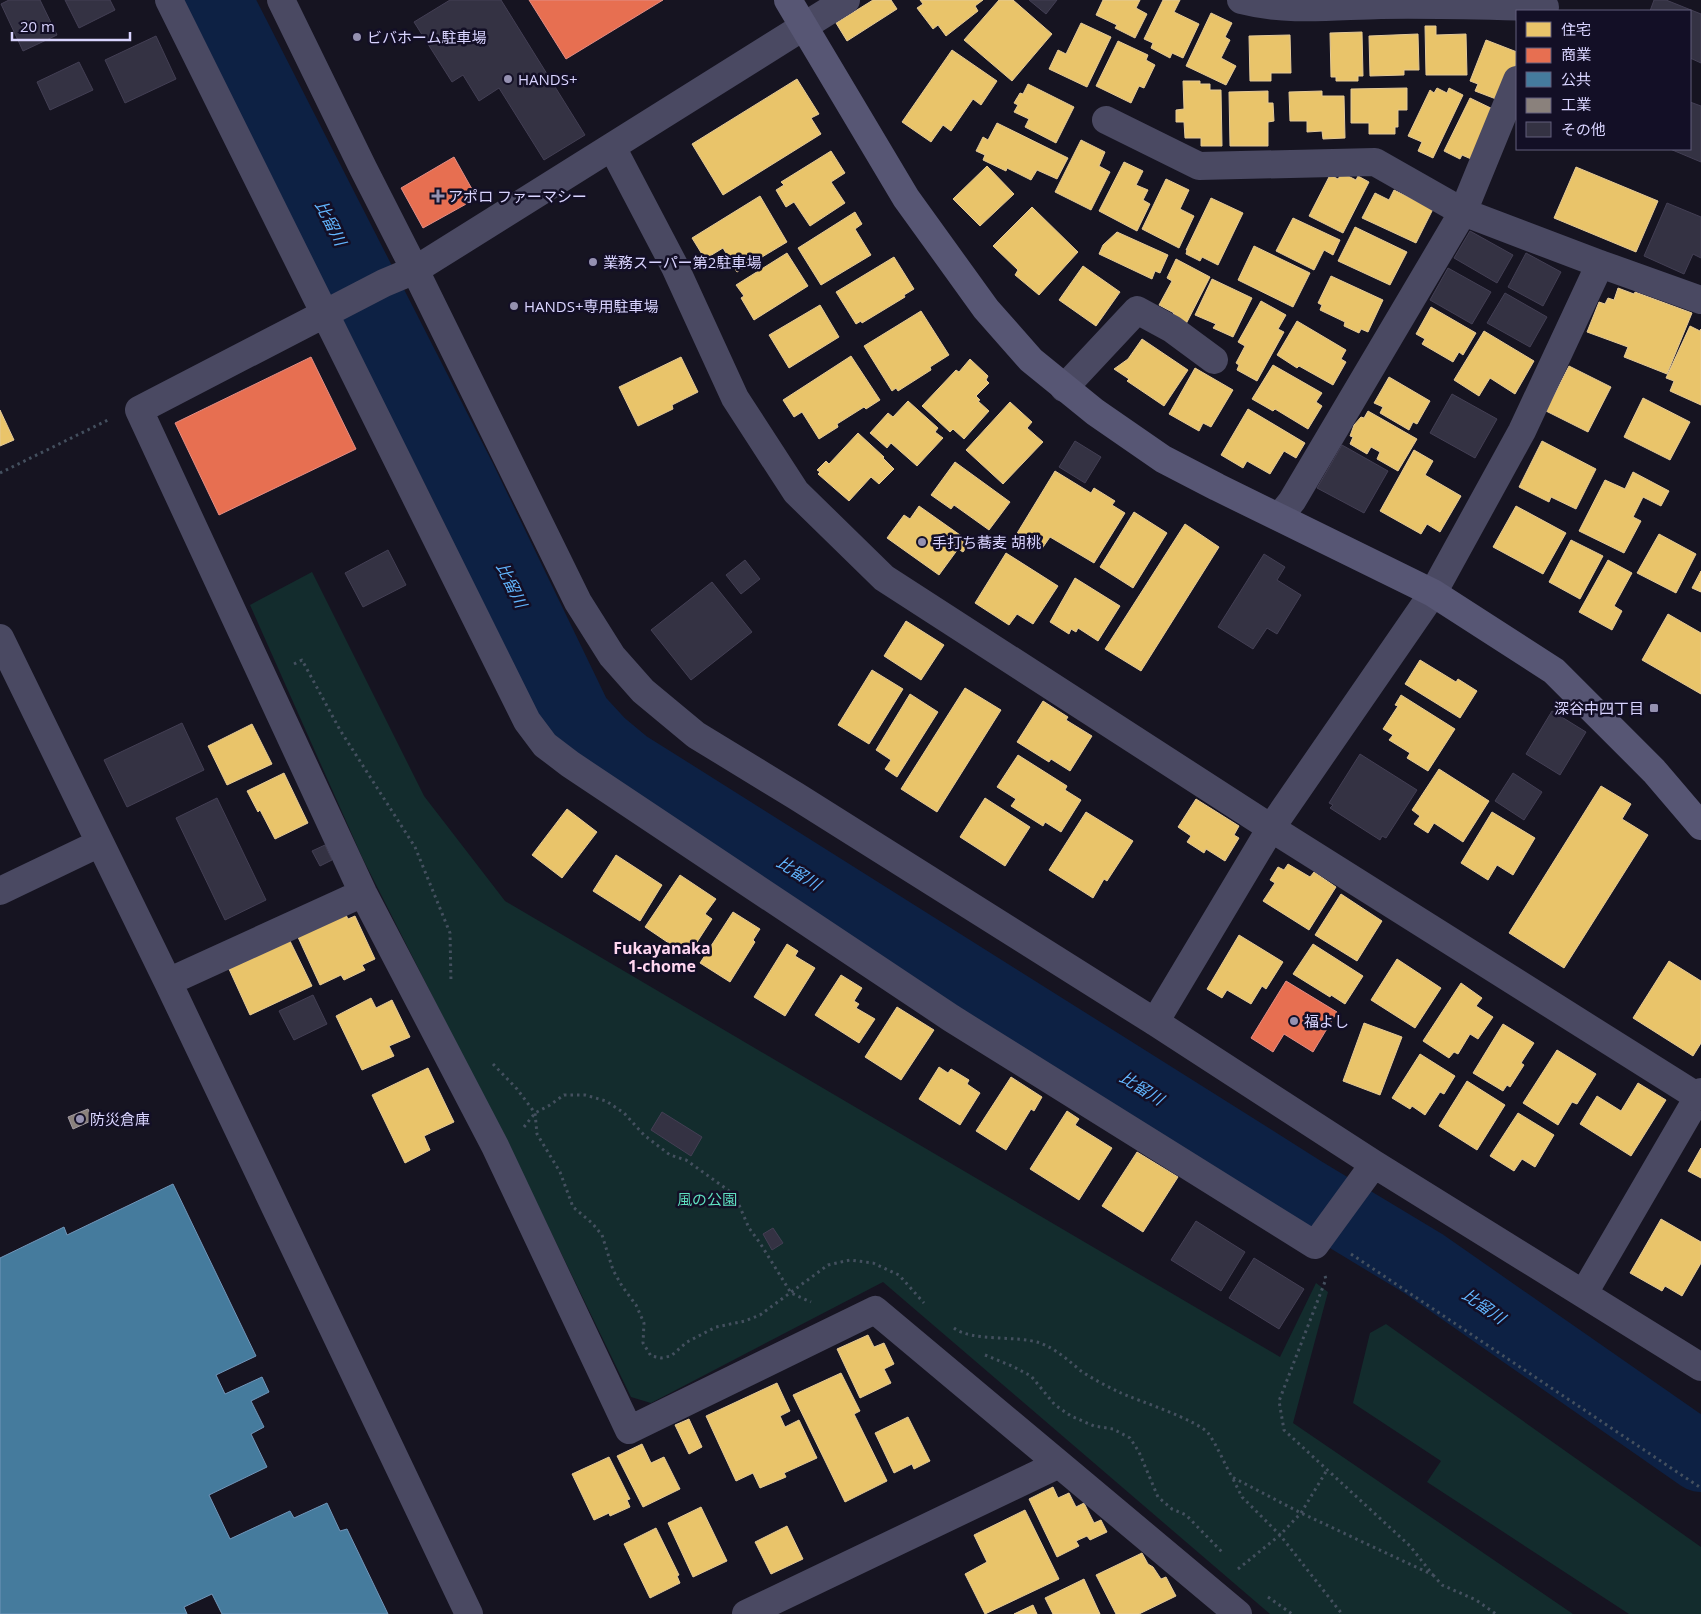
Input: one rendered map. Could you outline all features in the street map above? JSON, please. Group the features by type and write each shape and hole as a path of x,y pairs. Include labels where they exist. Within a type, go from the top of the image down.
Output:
{"street":[{"path":"169,0 336,309 527,721 545,746 951,1018 1322,1235 1374,1164"},
{"path":"281,0 363,168 416,270 466,376 578,602 612,656 643,691 696,735 1155,1022 1374,1164 1701,1367"},
{"path":"788,0 906,198 980,301 1032,360 1064,388 1163,460 1433,593 1554,671 1654,772 1701,826"},
{"path":"846,0 416,270 384,283 139,410 363,893 495,1146 629,1430 875,1310 1238,1614"},
{"path":"1241,0 1263,6 1321,8 1382,5 1546,6"},
{"path":"1279,517 1292,501 1463,212 1516,82"},
{"path":"1106,120 1198,166 1375,162 1463,212 1701,300"},
{"path":"612,147 675,267 735,398 796,492 884,578 1271,828 1700,1095 1584,1293"},
{"path":"1155,1022 1271,828 1433,593 1522,431 1600,264"},
{"path":"1064,388 1137,310 1172,330 1214,360"},
{"path":"0,638 168,982 469,1614"},
{"path":"0,891 100,843"},
{"path":"168,982 363,893"},
{"path":"746,1614 1059,1464"}],"path":[{"path":"0,473 124,412 139,410"},
{"path":"264,678 302,660 316,682 340,730 415,847 450,933 450,981 452,989"},
{"path":"489,1059 517,1089 535,1113 537,1134 560,1172 574,1207 592,1222 602,1235 613,1270 636,1305 644,1323 643,1344 651,1356 661,1358 671,1356 687,1342 716,1326 745,1321 760,1316 828,1266 850,1260 873,1264 898,1275 925,1304"},
{"path":"495,1146 505,1139 520,1133 535,1113 550,1105 564,1094 585,1094 606,1101 624,1113 644,1135 670,1155 686,1160 728,1190 736,1198 749,1228 791,1293 813,1303 829,1332"},
{"path":"1322,1235 1326,1279 1279,1401 1284,1430 1410,1546 1442,1585 1476,1600 1496,1614"},
{"path":"1322,1235 1620,1432 1701,1488"},
{"path":"952,1327 959,1332 978,1336 1012,1338 1040,1344 1065,1356 1082,1371 1120,1392 1190,1422 1207,1432 1242,1497 1280,1534 1342,1614"},
{"path":"959,1332 963,1340"},
{"path":"982,1354 1032,1376 1055,1405 1071,1416 1094,1426 1113,1429 1130,1438 1140,1452 1158,1497 1172,1509 1186,1515 1225,1556"},
{"path":"1238,1569 1280,1534 1301,1513 1327,1470"},
{"path":"1232,1477 1301,1513 1433,1575"},
{"path":"1231,1562 1244,1576"},
{"path":"1263,1594 1292,1614"}],"green space":[{"name":"風の公園","path":"312,572 424,796 505,901 1280,1357 1316,1283 1328,1292 1293,1423 1573,1614 1270,1614 883,1282 651,1403 631,1397 531,1191 362,857 250,605"},
{"path":"1386,1324 1701,1547 1701,1614 1629,1614 1427,1482 1441,1461 1353,1403 1370,1333"}],"building: 住宅":[{"path":"873,0 891,0 897,9 847,41 836,23"},
{"path":"920,0 983,0 975,6 978,11 946,36 938,25 933,29 917,8 923,4"},
{"path":"999,0 1013,0 1052,34 1012,81 964,40"},
{"path":"1103,0 1140,0 1136,8 1147,14 1135,38 1115,28 1117,25 1096,15"},
{"path":"1163,0 1180,0 1174,12 1199,24 1183,58 1172,53 1170,58 1151,48 1153,43 1144,39"},
{"path":"1211,13 1232,23 1225,37 1230,40 1221,58 1236,66 1226,85 1186,66"},
{"path":"1081,23 1111,37 1087,87 1049,69 1058,50 1066,54"},
{"path":"1425,26 1436,26 1436,35 1466,34 1467,75 1426,75"},
{"path":"1362,32 1363,76 1358,76 1358,81 1336,81 1336,77 1331,77 1330,33"},
{"path":"1418,34 1419,70 1404,70 1404,75 1370,76 1369,36"},
{"path":"1290,35 1291,73 1271,73 1271,81 1250,81 1249,36"},
{"path":"1486,40 1516,52 1516,64 1504,95 1496,99 1475,91 1478,84 1470,81"},
{"path":"1118,41 1148,55 1146,60 1155,65 1144,88 1139,86 1131,103 1096,86"},
{"path":"952,50 997,81 981,105 973,99 951,131 943,125 931,142 902,122"},
{"path":"797,79 819,114 811,118 821,134 723,195 692,144"},
{"path":"1183,81 1200,81 1200,84 1210,84 1210,90 1221,90 1222,146 1201,146 1201,138 1185,138 1184,122 1176,122 1176,110 1184,109"},
{"path":"1028,84 1074,107 1056,143 1025,127 1029,119 1014,112 1018,105 1014,103 1020,93 1023,94"},
{"path":"1407,88 1407,110 1398,110 1398,127 1395,127 1395,134 1369,134 1369,123 1351,123 1351,89"},
{"path":"1437,88 1447,93 1449,88 1463,95 1433,158 1418,151 1422,142 1408,136 1430,90 1434,93"},
{"path":"1268,91 1268,103 1273,103 1274,121 1268,122 1268,146 1230,146 1229,92"},
{"path":"1322,91 1322,96 1344,96 1345,138 1323,139 1322,131 1307,132 1307,121 1290,121 1289,92"},
{"path":"1470,98 1499,112 1478,162 1462,155 1460,159 1444,151"},
{"path":"997,123 1068,158 1057,179 1037,170 1031,180 1007,168 1006,171 983,160 985,155 976,151 983,137 988,140"},
{"path":"1081,140 1105,152 1099,166 1110,172 1091,210 1055,192"},
{"path":"831,151 845,173 831,182 845,203 810,226 794,202 786,207 776,190 784,185 781,182"},
{"path":"1124,162 1143,171 1136,185 1148,190 1143,200 1150,204 1137,231 1099,211"},
{"path":"987,166 1014,194 980,226 953,199"},
{"path":"1576,167 1658,201 1636,252 1554,218"},
{"path":"1342,173 1356,180 1358,176 1369,182 1343,233 1309,216 1330,175 1338,179"},
{"path":"1166,179 1189,190 1180,209 1194,216 1179,248 1142,229"},
{"path":"1394,190 1433,209 1416,243 1362,218 1375,193 1389,200"},
{"path":"760,196 787,242 737,272 723,248 705,259 692,238"},
{"path":"1211,198 1243,213 1218,265 1202,257 1200,261 1186,254 1186,250"},
{"path":"1032,207 1078,252 1039,295 1015,275 1018,270 993,246"},
{"path":"855,212 862,224 855,229 871,255 821,285 798,248"},
{"path":"1293,218 1340,240 1333,255 1324,250 1314,270 1276,251"},
{"path":"1355,227 1407,252 1390,285 1338,261"},
{"path":"1117,232 1168,255 1160,273 1155,271 1152,279 1099,254 1103,245"},
{"path":"1254,246 1310,273 1293,307 1238,280"},
{"path":"787,253 808,286 754,320 741,298 744,296 736,285"},
{"path":"894,257 914,289 904,295 905,297 862,323 861,321 856,324 836,292"},
{"path":"1176,259 1210,277 1186,324 1171,316 1174,313 1159,305 1172,281 1167,278"},
{"path":"1083,266 1120,292 1096,326 1059,300"},
{"path":"1331,276 1383,300 1368,332 1361,329 1359,333 1344,326 1345,322 1320,310 1322,305 1318,303"},
{"path":"1212,279 1252,298 1233,337 1213,328 1216,324 1195,315"},
{"path":"1618,288 1634,294 1635,292 1692,313 1667,374 1624,357 1628,347 1587,332 1599,302 1605,304 1608,298 1614,300"},
{"path":"1261,301 1286,315 1278,329 1284,332 1257,381 1237,370 1239,365 1236,363 1245,346 1238,342"},
{"path":"820,305 839,337 789,368 769,335"},
{"path":"1431,307 1476,333 1463,355 1459,352 1453,362 1422,344 1425,339 1416,334"},
{"path":"921,311 949,355 930,367 931,370 898,391 896,388 892,391 864,346"},
{"path":"1297,321 1346,350 1341,359 1346,362 1333,385 1299,366 1297,368 1277,355"},
{"path":"1690,326 1700,331 1701,329 1701,405 1670,391 1674,381 1666,378"},
{"path":"1484,331 1534,361 1515,394 1490,378 1479,396 1454,380"},
{"path":"1142,339 1188,370 1164,406 1127,381 1129,379 1114,369 1128,359"},
{"path":"851,356 880,400 866,409 864,407 837,424 838,427 819,439 802,412 794,417 783,400"},
{"path":"681,357 698,392 672,405 673,409 638,426 619,387"},
{"path":"970,359 988,376 986,380 989,383 976,396 980,400 978,401 989,411 964,439 953,429 950,432 922,406 956,370 959,372"},
{"path":"1273,365 1322,393 1316,402 1322,406 1308,429 1275,409 1273,411 1252,399"},
{"path":"1569,366 1611,387 1588,432 1546,411"},
{"path":"1195,368 1233,390 1211,427 1203,423 1199,431 1169,414"},
{"path":"1389,377 1430,401 1417,424 1413,422 1409,430 1380,413 1383,407 1374,403"},
{"path":"1643,398 1690,422 1670,460 1624,437"},
{"path":"908,401 938,428 935,432 943,438 917,466 891,443 887,448 870,433 888,413 893,417"},
{"path":"1010,402 1032,422 1027,428 1043,442 1003,484 966,450"},
{"path":"1248,409 1305,443 1296,458 1284,451 1270,474 1247,461 1243,468 1221,455"},
{"path":"0,410 14,440 0,446"},
{"path":"1368,411 1417,439 1398,471 1377,459 1380,452 1371,447 1367,454 1350,444 1353,437 1350,436 1354,425 1361,417 1364,418"},
{"path":"858,433 894,469 879,484 871,477 849,501 818,474 820,472 817,470 826,461 829,464"},
{"path":"1542,441 1596,469 1576,509 1551,497 1549,502 1519,487"},
{"path":"1414,450 1433,461 1425,475 1461,496 1440,532 1427,524 1421,534 1380,511"},
{"path":"955,462 1010,502 989,530 954,505 951,509 931,495"},
{"path":"1055,471 1091,493 1094,488 1115,501 1112,505 1125,513 1094,563 1050,537 1041,550 1016,535"},
{"path":"1633,472 1669,491 1661,506 1643,497 1633,517 1641,521 1624,553 1579,531 1605,480 1625,489"},
{"path":"919,506 970,542 963,552 958,549 939,575 887,538 904,515 910,519"},
{"path":"1516,506 1566,533 1543,574 1493,547"},
{"path":"1134,512 1167,533 1133,588 1100,567"},
{"path":"1185,524 1219,547 1141,671 1105,649"},
{"path":"1659,534 1696,554 1676,593 1637,573"},
{"path":"1571,540 1603,556 1580,599 1549,582"},
{"path":"1006,553 1058,586 1033,624 1017,614 1009,625 975,603"},
{"path":"1608,560 1632,573 1614,606 1622,611 1612,630 1579,612"},
{"path":"1701,571 1701,592 1692,588"},
{"path":"1075,578 1120,606 1098,641 1078,628 1076,632 1071,629 1069,634 1050,622"},
{"path":"1668,614 1701,633 1701,694 1642,660"},
{"path":"906,621 944,645 921,680 884,656"},
{"path":"1420,660 1456,682 1458,679 1477,691 1460,718 1405,684"},
{"path":"872,670 903,689 869,744 838,725"},
{"path":"965,688 1001,710 937,812 901,789"},
{"path":"910,694 938,712 897,777 885,769 891,760 876,750"},
{"path":"1401,695 1455,729 1428,771 1407,758 1410,753 1389,740 1393,735 1383,729 1398,706 1395,705"},
{"path":"1043,701 1068,717 1066,720 1092,736 1070,771 1051,759 1049,762 1017,742"},
{"path":"252,724 272,764 227,785 208,746"},
{"path":"1018,755 1067,786 1065,790 1081,800 1061,832 1045,822 1043,826 1011,806 1016,799 997,787"},
{"path":"1439,769 1489,801 1463,842 1434,823 1428,833 1414,824 1420,816 1412,810"},
{"path":"284,773 308,823 275,839 260,810 258,812 247,791"},
{"path":"1601,786 1631,804 1622,819 1648,835 1564,968 1509,933"},
{"path":"985,798 1030,827 1005,866 960,837"},
{"path":"1196,799 1239,826 1234,835 1239,838 1225,861 1206,849 1204,853 1187,842 1191,836 1178,827"},
{"path":"567,809 597,832 562,878 532,855"},
{"path":"1086,812 1133,841 1107,881 1104,879 1093,898 1049,870"},
{"path":"1492,812 1535,838 1513,875 1497,865 1488,880 1461,863"},
{"path":"616,855 662,885 640,921 593,891"},
{"path":"1288,864 1310,877 1314,872 1336,887 1309,930 1263,901 1275,883 1270,880 1278,867 1284,870"},
{"path":"680,875 716,899 705,914 712,919 688,956 645,927"},
{"path":"1341,894 1382,921 1357,961 1315,935"},
{"path":"733,912 760,929 753,940 755,942 730,982 700,963"},
{"path":"345,913 348,919 355,916 375,959 362,965 365,970 344,980 341,975 320,985 297,935"},
{"path":"1239,935 1283,962 1266,989 1262,986 1251,1004 1227,990 1222,998 1207,989"},
{"path":"290,941 312,986 250,1015 229,969"},
{"path":"787,944 798,951 795,956 815,968 785,1016 754,997"},
{"path":"1313,944 1363,976 1345,1004 1293,974"},
{"path":"1397,959 1441,988 1415,1028 1371,1000"},
{"path":"1669,961 1701,981 1701,1043 1693,1056 1633,1018"},
{"path":"841,975 862,988 854,1001 859,1004 856,1008 875,1019 859,1043 815,1015"},
{"path":"1461,983 1482,998 1476,1006 1493,1017 1478,1039 1470,1034 1458,1054 1454,1052 1449,1058 1423,1041"},
{"path":"371,998 376,1008 392,1000 410,1037 389,1046 394,1056 362,1070 336,1016"},
{"path":"897,1007 934,1030 901,1080 865,1057"},
{"path":"1364,1023 1402,1037 1380,1095 1343,1081"},
{"path":"1503,1024 1534,1043 1521,1063 1524,1065 1510,1087 1507,1085 1503,1091 1473,1073"},
{"path":"1557,1050 1596,1074 1577,1104 1572,1102 1558,1125 1523,1103"},
{"path":"1420,1054 1455,1076 1444,1094 1440,1092 1425,1115 1412,1106 1410,1109 1392,1098"},
{"path":"939,1067 948,1073 951,1069 969,1080 967,1084 980,1093 960,1125 919,1099"},
{"path":"428,1068 454,1122 424,1136 430,1150 405,1163 372,1095"},
{"path":"1011,1077 1042,1097 1034,1111 1031,1109 1006,1150 976,1131"},
{"path":"1467,1081 1505,1105 1477,1150 1439,1126"},
{"path":"1638,1083 1666,1100 1631,1156 1580,1124 1597,1096 1621,1111"},
{"path":"1067,1111 1079,1119 1075,1125 1112,1148 1079,1200 1030,1169"},
{"path":"1518,1113 1554,1135 1535,1167 1522,1159 1514,1171 1490,1156"},
{"path":"1701,1148 1701,1178 1688,1171"},
{"path":"1137,1152 1178,1177 1143,1232 1102,1206"},
{"path":"1661,1219 1701,1242 1701,1263 1682,1296 1665,1286 1662,1291 1630,1273"},
{"path":"868,1335 874,1347 884,1343 894,1364 884,1369 891,1383 860,1398 837,1349"},
{"path":"841,1373 860,1411 854,1414 887,1481 845,1502 793,1395"},
{"path":"777,1383 790,1411 780,1416 785,1427 799,1420 817,1458 784,1473 786,1477 760,1488 753,1473 736,1481 706,1416"},
{"path":"908,1417 930,1461 914,1469 912,1464 894,1473 875,1433"},
{"path":"689,1419 702,1447 689,1454 675,1425"},
{"path":"642,1444 651,1463 664,1457 680,1489 643,1507 617,1456"},
{"path":"609,1457 630,1499 627,1500 630,1507 610,1516 609,1513 594,1520 572,1474"},
{"path":"1053,1487 1058,1498 1069,1493 1076,1507 1084,1503 1094,1523 1101,1520 1107,1532 1090,1540 1087,1536 1076,1541 1079,1546 1057,1557 1029,1499"},
{"path":"701,1507 727,1561 693,1577 668,1523"},
{"path":"1025,1510 1059,1579 985,1614 965,1574 987,1562 974,1535"},
{"path":"787,1526 803,1559 771,1574 755,1542"},
{"path":"656,1528 679,1575 677,1576 680,1583 650,1598 624,1544"},
{"path":"1142,1553 1148,1564 1153,1567 1161,1579 1166,1577 1176,1596 1139,1614 1116,1614 1096,1575"},
{"path":"1084,1579 1100,1614 1053,1614 1045,1598"},
{"path":"1033,1605 1037,1614 1014,1614"}],"building: 商業":[{"path":"529,0 663,0 566,59"},
{"path":"454,157 477,198 423,228 401,188"},
{"path":"311,357 356,449 219,515 175,423"},
{"path":"1286,981 1337,1012 1313,1052 1284,1034 1273,1052 1251,1038"}],"building: 公共":[{"path":"173,1184 256,1356 216,1375 225,1394 262,1377 269,1392 251,1401 264,1427 251,1434 267,1467 209,1495 230,1539 290,1511 294,1518 327,1503 340,1531 347,1529 388,1614 222,1614 212,1594 184,1607 187,1614 0,1614 0,1258 64,1227 67,1235"}],"building: 工業":[{"name":"防災倉庫","path":"88,1109 93,1120 73,1129 68,1117"}],"building: その他":[{"path":"9,0 40,0 57,35 23,51 1,4"},
{"path":"65,0 110,0 115,10 79,28"},
{"name":"HANDS+","path":"450,0 501,0 585,135 544,160 499,88 479,101 463,75 452,82 414,22"},
{"path":"1029,0 1057,0 1046,14"},
{"path":"1654,0 1666,0 1691,10 1650,10"},
{"path":"1691,10 1701,14 1701,63 1691,58"},
{"path":"156,36 176,79 125,103 105,60"},
{"path":"79,62 93,90 50,110 37,82"},
{"path":"1691,102 1701,106 1701,162 1672,150 1691,150"},
{"path":"1667,203 1701,217 1701,258 1693,254 1684,274 1644,256"},
{"path":"1470,231 1513,255 1497,283 1454,258"},
{"path":"1526,253 1561,272 1543,306 1508,287"},
{"path":"1448,268 1491,292 1472,324 1430,300"},
{"path":"1505,293 1547,317 1530,347 1487,323"},
{"path":"1452,394 1497,419 1475,458 1430,433"},
{"path":"1075,441 1101,457 1085,483 1059,467"},
{"path":"1342,445 1388,471 1364,513 1317,488"},
{"path":"388,550 406,585 363,607 345,573"},
{"path":"1264,554 1285,567 1277,580 1301,595 1277,634 1267,628 1253,649 1218,627"},
{"path":"745,560 760,579 741,594 726,575"},
{"path":"712,582 752,632 691,680 651,630"},
{"path":"1552,711 1586,732 1560,775 1526,754"},
{"path":"182,723 204,770 127,807 104,760"},
{"path":"1360,754 1417,790 1386,838 1382,836 1380,840 1330,808 1333,805 1329,803"},
{"path":"1513,773 1542,792 1524,820 1495,801"},
{"path":"217,798 266,900 225,920 176,818"},
{"path":"325,845 332,860 320,866 312,851"},
{"path":"313,995 327,1024 294,1040 279,1011"},
{"path":"662,1112 702,1137 691,1156 651,1130"},
{"path":"1196,1221 1245,1252 1221,1291 1171,1260"},
{"path":"773,1228 783,1243 772,1250 763,1234"},
{"path":"1254,1258 1304,1289 1279,1329 1229,1298"}],"waterway":[{"name":"比留川","path":"217,0 462,480 577,718 601,744 625,764 1303,1191 1424,1264 1701,1457"}],"place":[{"name":"ビバホーム駐車場","path":"357,37"},
{"name":"HANDS+","path":"508,79"},
{"name":"アポロ ファーマシー","path":"438,196"},
{"name":"業務スーパー第2駐車場","path":"593,262"},
{"name":"HANDS+専用駐車場","path":"514,306"},
{"name":"手打ち蕎麦 胡桃","path":"922,542"},
{"name":"深谷中四丁目","path":"1654,708"},
{"name":"福よし","path":"1294,1021"},
{"name":"防災倉庫","path":"80,1119"}],"district":[{"name":"Fukayanaka 1-chome","path":"662,957"}]}
